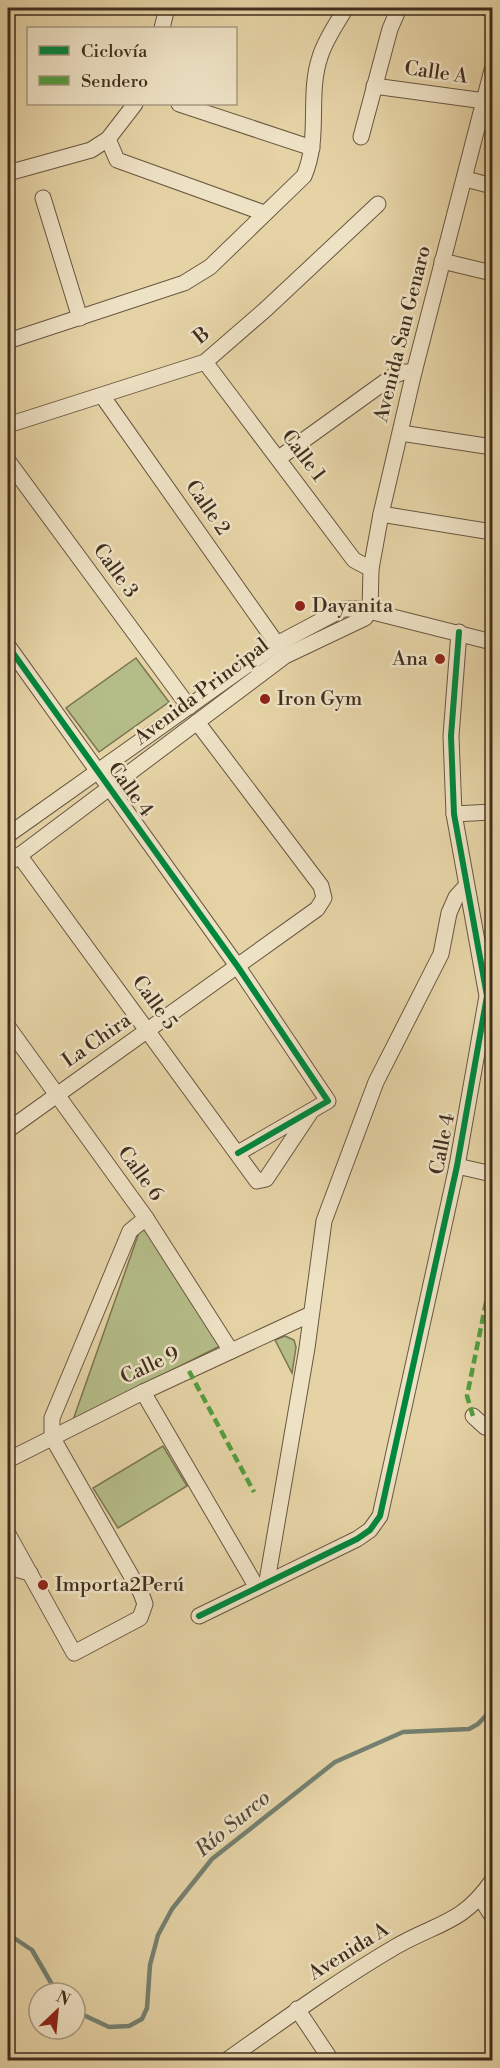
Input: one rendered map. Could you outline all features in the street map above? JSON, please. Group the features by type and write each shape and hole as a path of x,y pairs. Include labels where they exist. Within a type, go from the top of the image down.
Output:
{"street":[{"path":"162,27 167,8"},
{"path":"8,341 184,283 210,267 304,176 312,148 320,57 346,8"},
{"path":"361,137 374,86 399,8"},
{"path":"486,8 492,9"},
{"name":"Avenida San Genaro","path":"370,611 370,569 381,514 442,261 489,102 492,70"},
{"name":"Calle A","path":"374,86 489,102"},
{"path":"8,173 91,150 108,140 134,105"},
{"path":"182,105 312,148"},
{"path":"108,140 117,160 264,213"},
{"path":"466,179 492,186"},
{"path":"43,198 80,318"},
{"name":"B","path":"8,425 103,397 205,362 266,309 378,204"},
{"path":"442,261 492,273"},
{"name":"Calle 1","path":"205,362 354,560 370,569"},
{"path":"279,458 393,376 403,372 414,372"},
{"name":"Calle 2","path":"103,397 277,644"},
{"path":"401,433 492,447"},
{"name":"Calle 3","path":"8,461 189,707"},
{"path":"381,514 492,532"},
{"name":"Avenida Principal","path":"8,835 277,644 343,609 370,611 492,642"},
{"name":"Avenida Principal","path":"14,859 285,656 365,618 370,611"},
{"name":"Calle 4","path":"199,1616 357,1539 370,1530 380,1516 457,1166 490,996 466,886 454,814 451,736 459,632"},
{"name":"Calle 4","path":"8,646 237,967 328,1101 311,1111"},
{"name":"La Chira","path":"8,1130 317,909 324,898 321,886 196,722"},
{"path":"454,814 492,812"},
{"name":"Calle 5","path":"14,859 148,1030 257,1181 267,1179 311,1111"},
{"path":"262,1584 311,1314 324,1221 376,1082 441,954 449,913 456,897 466,886"},
{"name":"Calle 6","path":"8,1027 147,1218 231,1351"},
{"path":"238,1153 311,1111"},
{"path":"457,1166 492,1174"},
{"path":"8,1533 74,1653 134,1622 145,1610 146,1604 141,1593 52,1437 52,1418 130,1231 147,1218"},
{"name":"Calle 9","path":"8,1460 144,1392 311,1314"},
{"path":"144,1392 262,1584"},
{"path":"473,1416 485,1427 492,1429"},
{"path":"8,1567 30,1572"},
{"name":"Avenida A","path":"227,2061 297,2010 397,1946 464,1914 481,1899 492,1881"},
{"path":"481,1899 492,1916"},
{"path":"297,2010 331,2061"}],"green space":[{"path":"136,658 169,702 99,752 66,708"},
{"path":"142,1224 222,1345 73,1420"},
{"path":"285,1336 294,1340 296,1347 292,1373 275,1340"},
{"path":"163,1446 187,1486 118,1528 93,1488"}],"waterway":[{"name":"Río Surco","path":"87,2017 109,2027 129,2026 142,2019 147,2008 150,1965 158,1935 172,1909 212,1859 335,1762 403,1732 469,1729 478,1724 492,1709"},
{"name":"Río Surco","path":"8,1934 32,1950 50,1981"}],"marked path":[{"path":"473,1416 467,1396 492,1273"},
{"path":"189,1371 254,1492"}],"cycle path":[{"path":"199,1616 357,1539 370,1530 380,1516 457,1166 487,996 454,814 451,736 459,632"},
{"path":"8,646 238,967 328,1101 238,1153"}],"place":[{"name":"Dayanita","path":"300,606"},
{"name":"Ana","path":"440,659"},
{"name":"Iron Gym","path":"265,699"},
{"name":"Importa2Perú","path":"43,1585"}]}
